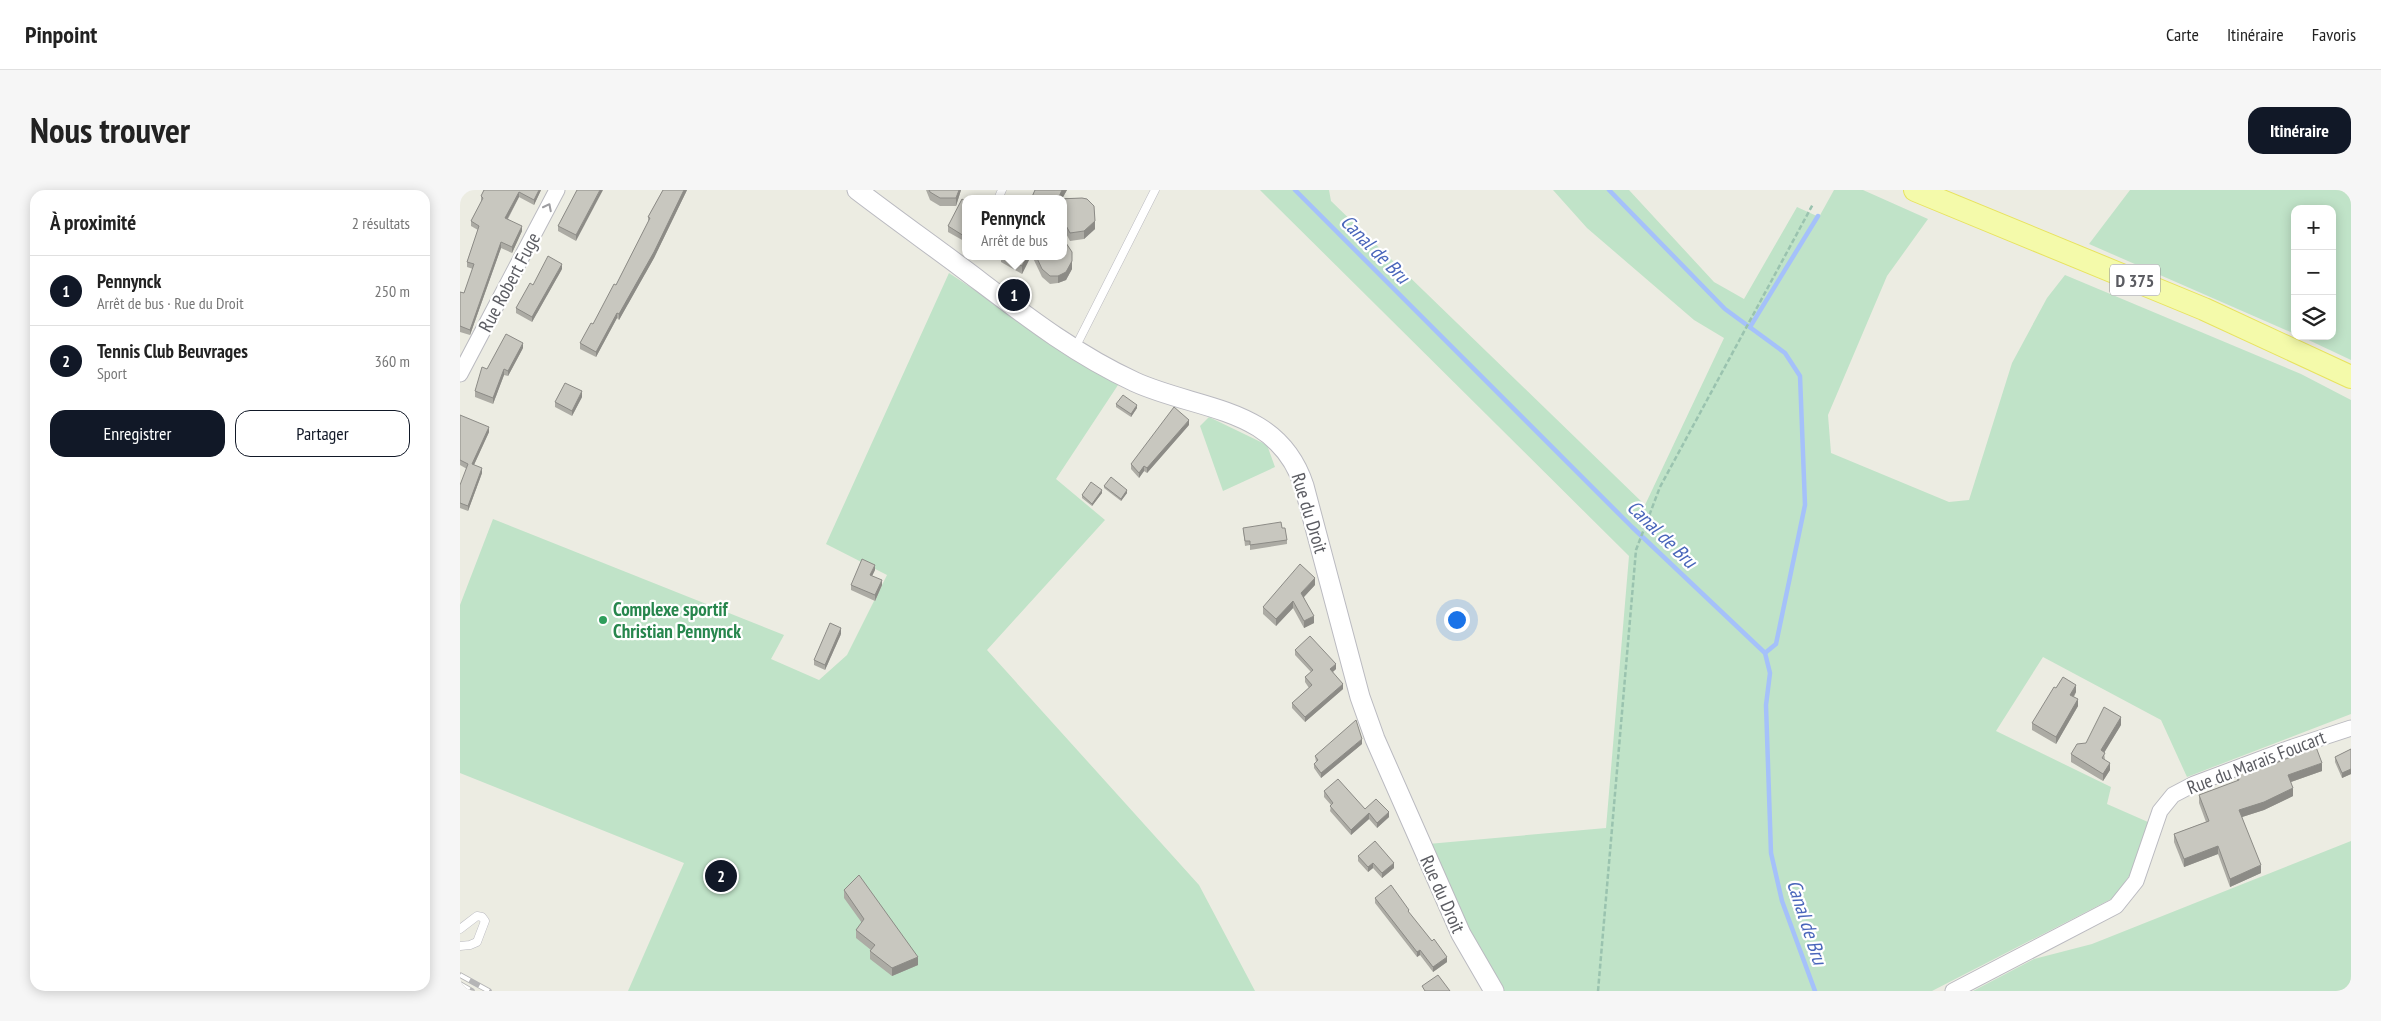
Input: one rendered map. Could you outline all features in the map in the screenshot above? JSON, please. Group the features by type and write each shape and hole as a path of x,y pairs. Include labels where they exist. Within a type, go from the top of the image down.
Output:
{"main road":[{"name":"D 375","path":"1915,190 2204,309 2351,378"}],"street":[{"name":"Rue Robert Fuge","path":"460,374 557,190"},
{"name":"Rue du Droit","path":"857,190 962,264 1035,324 1074,350 1148,387 1250,421 1274,437 1290,456 1304,486 1360,697 1375,739 1461,934 1494,991"},
{"name":"Rue du Marais Foucart","path":"1953,991 2116,906 2136,881 2160,811 2173,795 2194,784 2283,750 2351,728"}],"lane":[{"path":"1074,350 1155,190"},
{"path":"460,929 477,916 482,917 485,921 476,942 460,946"}],"path":[{"path":"1598,991 1634,568 1638,542 1660,487 1813,204"}],"green space":[{"path":"1260,190 1329,190 1331,201 1645,505 1724,338 1694,320 1587,228 1553,190 1629,190 1714,282 1744,299 1797,207 1819,217 1834,190 1863,190 1928,219 1887,276 1828,415 1831,453 1949,502 1969,500 2012,363 2047,298 2065,275 2301,374 2351,400 2351,714 2187,777 2161,720 2043,657 1996,731 2111,787 2107,804 2148,822 2133,870 2115,897 1932,991 1501,991 1494,981 1428,844 1606,828 1629,556"},
{"path":"2130,190 2351,190 2351,360 2308,340 2336,340 2336,205 2291,205 2291,332 2089,244"},
{"name":"Complexe sportif Christian Pennynck","path":"949,273 1118,385 1056,479 1105,520 987,650 1199,885 1255,991 628,991 684,863 460,773 460,605 493,519 784,635 771,659 819,680 847,655 887,575 826,544"},
{"path":"1209,417 1267,445 1275,467 1223,491 1200,426"},
{"path":"2351,841 2351,991 1973,991 2034,959 2092,944"}],"building":[{"path":"484,190 539,190 534,200 519,192 505,218 522,226 512,247 501,242 470,330 460,326 460,292 464,293 474,264 467,262 479,226 471,221 483,198 481,196"},
{"path":"577,190 600,190 576,235 558,226"},
{"path":"663,190 684,190 654,252 596,352 580,343 591,323 593,324 614,284 616,285"},
{"path":"929,190 959,190 956,198 940,198"},
{"path":"1035,190 1062,190 1060,195 1033,195"},
{"path":"962,199 962,235 948,226"},
{"path":"1067,199 1087,199 1094,206 1095,221 1084,231 1070,233 1067,227"},
{"path":"1067,244 1072,252 1072,261 1066,272 1058,276 1050,276 1042,269 1038,260 1067,260"},
{"path":"548,256 562,264 532,317 516,308 530,283 533,285"},
{"path":"1011,260 1025,260 1022,266"},
{"path":"506,334 523,343 508,371 504,369 493,398 475,391 482,367 487,369"},
{"path":"565,383 582,391 572,411 555,402"},
{"path":"1123,395 1137,405 1131,414 1116,404"},
{"path":"1174,407 1189,420 1147,468 1144,466 1139,473 1131,464"},
{"path":"460,415 489,427 472,464 482,468 468,506 460,503 460,485 468,464 460,460"},
{"path":"1111,477 1127,490 1121,499 1104,486"},
{"path":"1091,482 1102,490 1092,504 1082,495"},
{"path":"1281,522 1282,528 1285,528 1287,540 1250,545 1250,541 1245,541 1243,528"},
{"path":"862,559 875,565 870,575 882,580 875,595 851,585"},
{"path":"1300,564 1315,578 1301,593 1314,616 1304,621 1293,601 1276,619 1263,607"},
{"path":"830,623 841,628 825,665 814,660"},
{"path":"1310,636 1336,664 1330,669 1343,684 1305,717 1292,703 1312,685 1305,677 1313,670 1295,650"},
{"path":"2063,677 2076,685 2070,695 2078,699 2056,737 2032,723 2054,687 2056,688"},
{"path":"2104,707 2121,717 2101,750 2105,753 2102,758 2110,763 2103,774 2071,754 2077,744 2086,743"},
{"path":"1356,720 1362,739 1321,773 1314,764 1318,760 1315,756"},
{"path":"2316,747 2322,763 2288,775 2293,788 2264,802 2239,810 2261,865 2230,879 2218,846 2184,859 2174,834 2209,821 2199,795 2239,780 2237,773 2267,762 2268,766"},
{"path":"2351,749 2351,769 2342,773 2335,757"},
{"path":"1338,779 1365,809 1376,799 1389,812 1377,823 1369,813 1351,830 1330,806 1333,803 1324,791"},
{"path":"1375,841 1394,863 1382,873 1373,863 1368,867 1358,856"},
{"path":"859,875 918,957 892,968 870,951 875,945 856,930 864,919 844,890"},
{"path":"1391,885 1408,911 1432,941 1434,939 1447,957 1433,967 1420,950 1417,952 1375,898"},
{"path":"1438,975 1450,991 1425,991 1422,986"}],"waterway":[{"name":"Canal de Bru","path":"1295,190 1632,527 1765,653 1770,673 1766,705 1771,853 1782,901 1815,991"},
{"path":"1609,190 1725,309 1785,353 1800,376 1805,505 1776,644 1765,653"},
{"path":"1750,327 1818,216"}],"railway":[{"path":"460,975 489,991"},
{"path":"460,984 472,991"}],"place":[{"name":"Pennynck","path":"1014,295"},
{"name":"Complexe sportif Christian Pennynck","path":"603,620"},
{"name":"Tennis Club Beuvrages","path":"721,876"}]}
